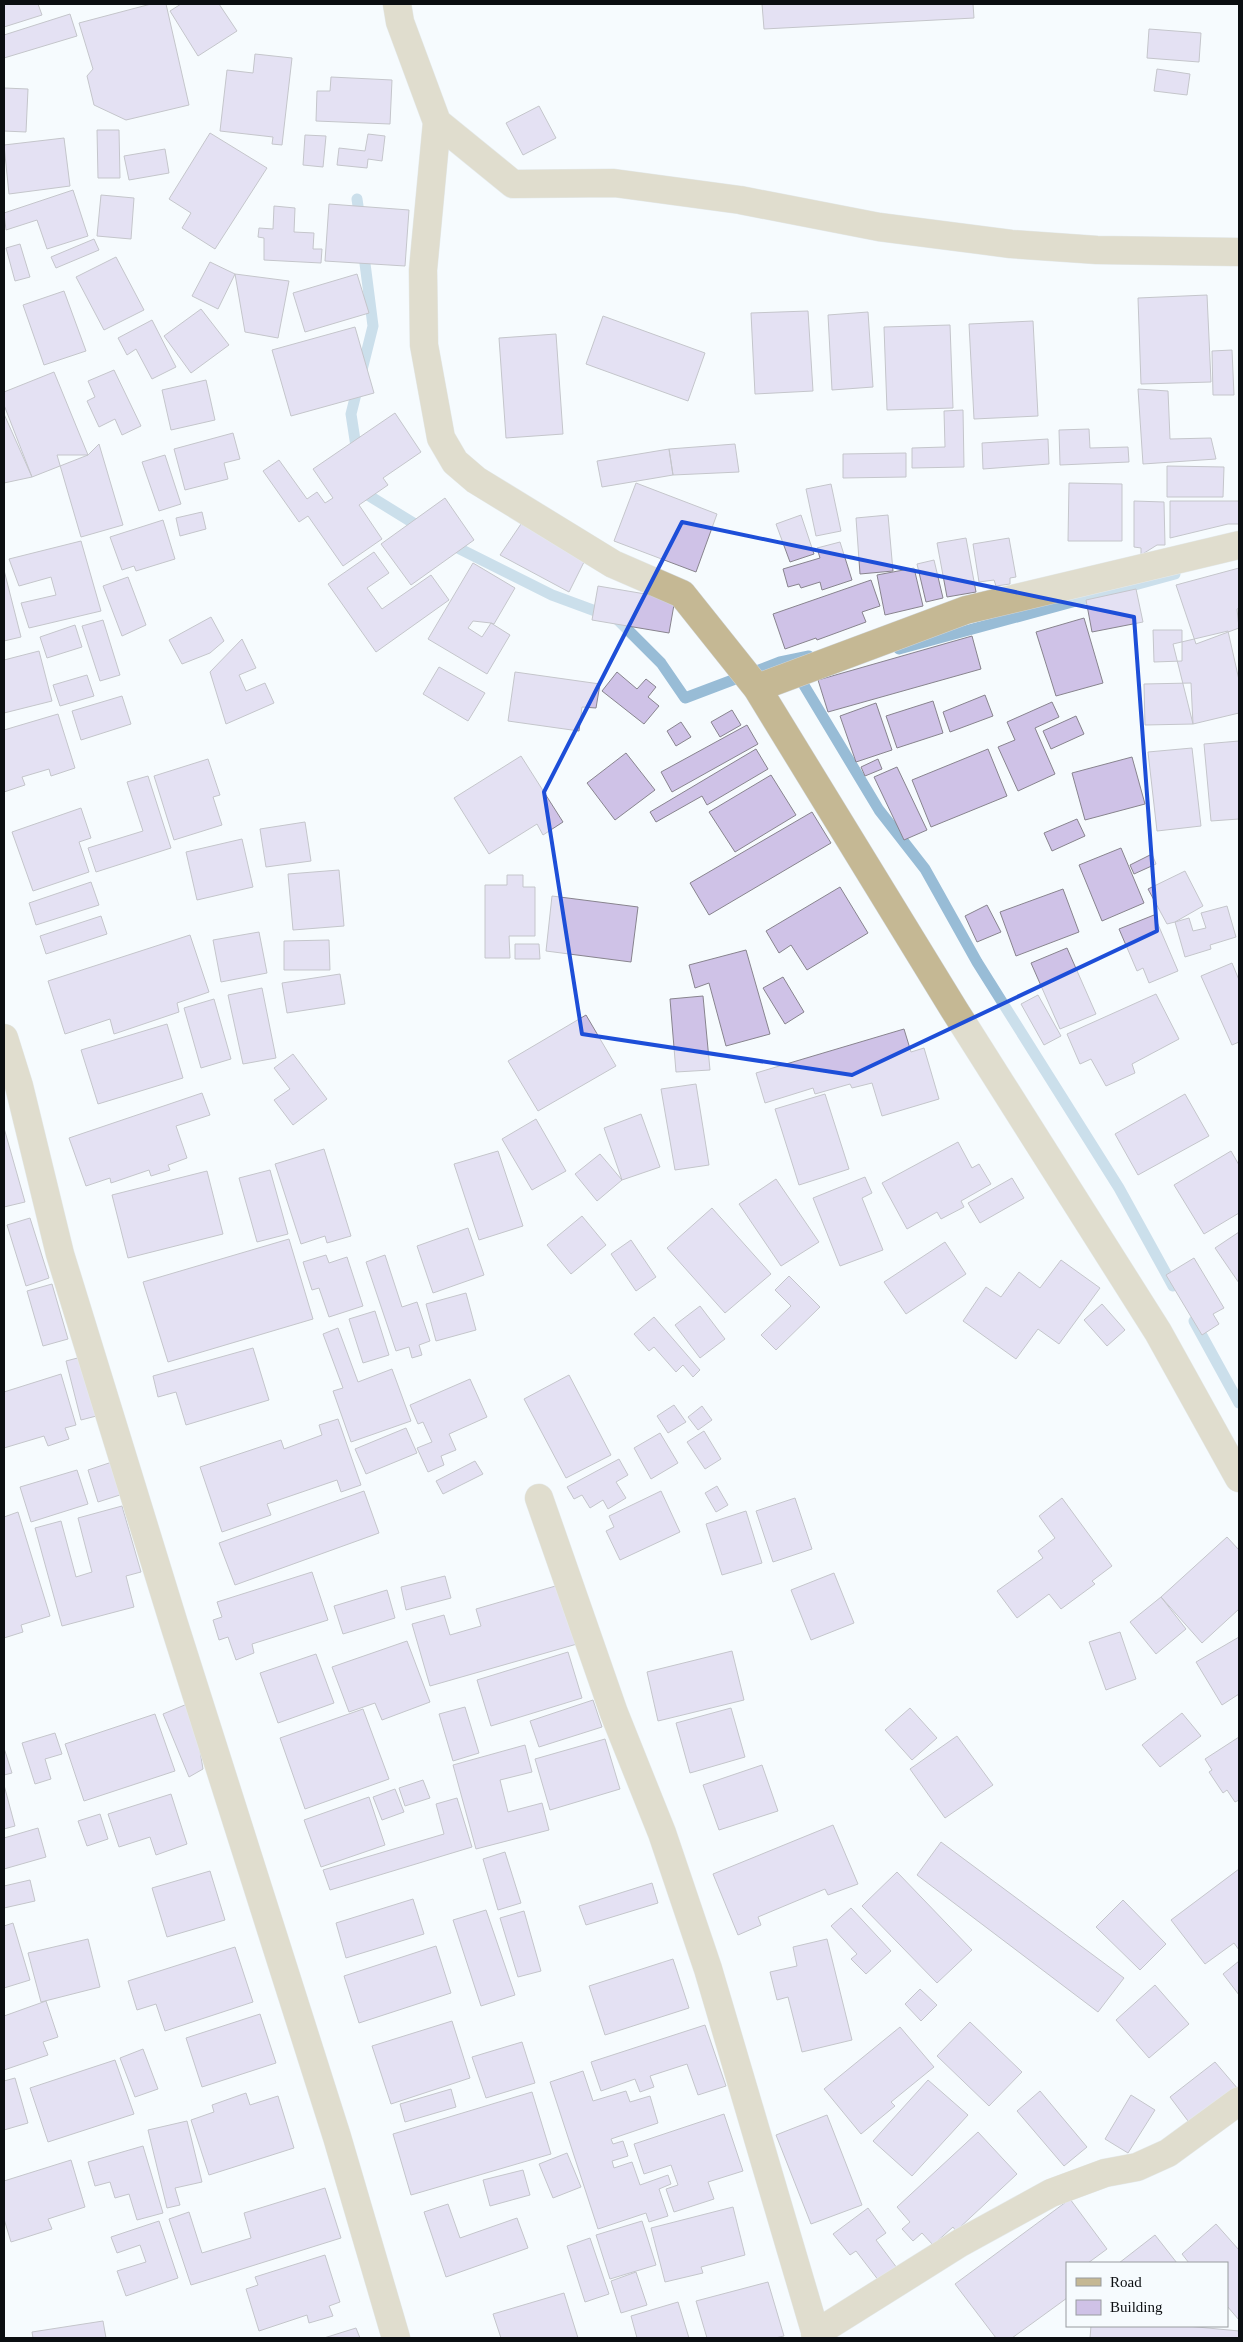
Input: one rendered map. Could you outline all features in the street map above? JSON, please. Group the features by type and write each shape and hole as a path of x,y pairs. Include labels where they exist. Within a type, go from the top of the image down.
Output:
{"street":[{"path":"396,4 400,22 437,122 423,270 424,345 441,438 455,462 476,480 613,564 682,594 757,688 960,1019 1158,1332 1239,1478"},
{"path":"437,122 513,184 614,183 740,200 879,227 1011,244 1097,250 1239,252"},
{"path":"757,688 966,610 1239,545"},
{"path":"4,1038 11,1088 60,1254 174,1624 337,2137 396,2338"},
{"path":"539,1498 601,1678 662,1833 708,1969 816,2336 960,2242 1051,2194 1104,2173 1137,2167 1168,2153 1239,2102"}],"highlighted area":[{"path":"682,522 1134,617 1157,931 852,1075 582,1034 544,792"}],"building":[{"path":"4,4 38,4 42,15 4,27"},
{"path":"151,4 166,4 189,105 126,120 94,105 87,76 93,69 79,23"},
{"path":"181,4 219,4 237,31 198,56 170,11"},
{"path":"762,4 973,4 974,18 764,29"},
{"path":"70,14 77,36 4,58 4,35"},
{"path":"1149,29 1201,33 1199,62 1147,58"},
{"path":"255,54 292,58 282,145 272,144 273,137 220,131 227,70 253,73"},
{"path":"1157,69 1190,74 1187,95 1154,91"},
{"path":"331,77 392,80 390,124 316,121 317,91 330,91"},
{"path":"4,88 28,89 26,132 4,131"},
{"path":"539,106 556,138 523,155 506,123"},
{"path":"97,130 119,130 120,178 98,178"},
{"path":"210,133 267,168 215,249 182,228 191,213 169,199"},
{"path":"368,134 385,136 382,161 368,159 367,168 337,165 339,148 365,151"},
{"path":"305,135 326,136 323,167 303,165"},
{"path":"64,138 70,186 9,194 4,145"},
{"path":"165,149 169,173 129,180 124,156"},
{"path":"73,190 88,236 47,249 37,220 6,230 4,213"},
{"path":"101,195 134,198 131,239 97,236"},
{"path":"329,204 409,210 405,266 325,261"},
{"path":"274,206 295,208 294,232 314,233 313,249 322,249 321,263 264,260 264,238 258,237 259,228 273,229"},
{"path":"94,239 99,250 56,268 51,257"},
{"path":"20,244 30,277 15,281 6,248"},
{"path":"116,257 144,310 104,330 76,277"},
{"path":"210,262 235,274 218,309 192,296"},
{"path":"235,274 289,281 278,338 245,332"},
{"path":"357,274 369,313 305,332 293,293"},
{"path":"64,291 86,351 44,365 23,305"},
{"path":"1207,295 1211,382 1141,384 1138,298"},
{"path":"201,309 229,345 191,373 164,336"},
{"path":"808,311 813,391 755,394 751,313"},
{"path":"868,312 873,387 832,390 828,315"},
{"path":"603,316 705,353 688,401 586,364"},
{"path":"152,320 176,367 152,379 136,349 127,355 118,338"},
{"path":"1033,321 1038,416 974,419 969,324"},
{"path":"950,325 953,408 887,410 884,327"},
{"path":"355,327 374,393 291,416 272,350"},
{"path":"556,334 563,434 506,438 499,338"},
{"path":"1232,350 1234,395 1213,395 1212,351"},
{"path":"114,370 141,426 122,435 115,419 99,427 87,401 95,397 88,381"},
{"path":"54,372 88,455 32,477 4,405 4,392"},
{"path":"206,380 215,420 171,430 162,390"},
{"path":"1138,389 1168,391 1170,439 1211,438 1216,459 1143,464"},
{"path":"963,410 964,467 912,468 912,448 945,447 944,411"},
{"path":"395,413 421,452 383,478 388,485 359,505 382,539 343,566 308,516 299,522 263,471 279,460 307,499 317,492 325,503 333,498 313,469"},
{"path":"4,414 32,477 4,483"},
{"path":"1089,429 1090,448 1128,447 1129,462 1060,465 1059,430"},
{"path":"233,433 240,459 224,463 228,479 185,490 174,449"},
{"path":"1048,439 1049,464 983,469 982,443"},
{"path":"99,444 123,525 81,537 57,455 88,455"},
{"path":"735,444 739,472 673,475 669,449"},
{"path":"669,449 673,475 602,487 597,461"},
{"path":"906,453 906,477 843,478 843,454"},
{"path":"165,455 181,504 159,511 142,462"},
{"path":"1167,466 1224,467 1223,497 1167,497"},
{"path":"636,483 717,514 696,572 614,541"},
{"path":"1069,483 1122,484 1122,541 1068,541"},
{"path":"831,484 841,531 816,536 806,489"},
{"path":"445,498 474,540 411,585 381,544"},
{"path":"1134,501 1164,502 1165,545 1157,545 1141,555 1141,548 1134,547"},
{"path":"1170,501 1239,501 1239,524 1228,524 1170,538"},
{"path":"202,512 206,529 180,536 176,518"},
{"path":"801,515 814,554 790,562 776,524"},
{"path":"888,515 893,571 860,574 856,518"},
{"path":"163,520 175,559 136,571 134,566 122,570 110,537"},
{"path":"521,524 586,558 569,592 500,555"},
{"path":"966,538 976,592 947,597 937,543"},
{"path":"1009,538 1016,577 1010,578 1010,584 996,586 994,580 979,582 973,544"},
{"path":"81,541 101,611 29,628 21,603 56,595 51,577 19,586 9,559"},
{"path":"840,542 852,580 822,590 820,582 801,588 799,584 788,587 783,569 820,558 817,548"},
{"path":"374,552 389,573 367,588 382,609 431,575 449,600 376,652 328,584"},
{"path":"934,560 943,598 926,602 917,564"},
{"path":"473,563 515,588 494,624 491,623 510,635 487,674 428,639","holes":["473,621 491,623 482,637 468,628"]},
{"path":"914,568 923,606 885,615 877,575"},
{"path":"1239,568 1239,608 1237,609 1239,628 1196,644 1176,585"},
{"path":"4,570 21,637 4,641"},
{"path":"128,577 146,625 122,636 103,586"},
{"path":"871,580 880,606 862,612 866,622 817,640 816,638 785,649 773,614"},
{"path":"598,586 675,599 669,633 592,620"},
{"path":"1136,589 1143,622 1092,632 1086,600"},
{"path":"211,617 224,641 210,653 182,664 169,640"},
{"path":"1084,618 1103,683 1056,696 1036,632"},
{"path":"103,620 120,675 100,681 82,626"},
{"path":"75,625 82,647 47,658 40,637"},
{"path":"1153,630 1182,630 1182,661 1154,662"},
{"path":"1228,631 1239,680 1239,713 1193,724 1173,644"},
{"path":"972,636 981,669 828,712 818,680"},
{"path":"242,639 256,668 239,675 246,691 265,683 274,703 226,724 210,672"},
{"path":"39,651 52,701 4,713 4,660"},
{"path":"439,667 485,693 468,721 423,694"},
{"path":"515,672 600,684 596,708 582,707 579,731 508,721"},
{"path":"617,672 637,689 646,679 656,687 648,697 659,706 644,724 602,691"},
{"path":"87,675 94,696 60,706 53,685"},
{"path":"1191,683 1193,724 1145,725 1144,684"},
{"path":"985,695 993,716 950,732 943,712"},
{"path":"122,696 131,724 81,740 72,711"},
{"path":"933,701 943,733 897,748 886,716"},
{"path":"1052,702 1059,717 1035,728 1055,774 1018,791 998,747 1015,740 1007,722"},
{"path":"876,703 892,750 856,762 840,716"},
{"path":"732,710 741,725 720,737 711,722"},
{"path":"58,714 75,768 51,776 49,769 22,777 25,785 4,792 4,730"},
{"path":"1076,716 1084,734 1051,749 1043,731"},
{"path":"681,722 691,737 676,746 667,731"},
{"path":"747,725 758,744 672,792 661,772"},
{"path":"1239,741 1239,819 1211,821 1204,744"},
{"path":"1192,748 1201,826 1157,831 1148,752"},
{"path":"756,749 768,769 707,805 702,796 656,822 650,812"},
{"path":"988,749 1007,796 931,827 912,780"},
{"path":"626,753 655,790 615,820 587,783"},
{"path":"521,756 563,822 543,835 537,824 489,854 454,798"},
{"path":"1132,757 1145,804 1085,820 1072,773"},
{"path":"208,759 220,795 213,797 222,825 174,840 154,776"},
{"path":"878,759 882,769 865,776 861,767"},
{"path":"897,767 927,830 904,840 874,777"},
{"path":"771,775 796,815 735,852 709,812"},
{"path":"148,776 171,848 96,872 88,848 143,831 127,782"},
{"path":"81,808 91,838 79,842 89,872 33,891 12,832"},
{"path":"812,812 831,843 709,915 690,883"},
{"path":"1077,819 1085,836 1052,851 1044,833"},
{"path":"305,822 311,861 266,867 260,829"},
{"path":"242,839 253,887 197,900 186,852"},
{"path":"1121,848 1144,903 1102,921 1079,865"},
{"path":"1152,854 1156,864 1134,874 1130,865"},
{"path":"339,870 344,926 293,930 288,874"},
{"path":"1185,871 1203,906 1175,922 1167,924 1148,889"},
{"path":"507,875 523,875 523,887 535,887 535,936 509,936 510,958 485,958 485,885 507,885"},
{"path":"91,882 99,905 36,925 29,903"},
{"path":"840,887 868,933 807,970 791,945 779,953 766,931"},
{"path":"1063,889 1079,932 1016,956 1000,912"},
{"path":"552,896 638,907 631,962 546,951"},
{"path":"987,905 1001,932 977,942 965,916"},
{"path":"1227,906 1236,937 1210,945 1211,949 1185,957 1175,922 1189,918 1193,931 1206,928 1201,913"},
{"path":"1154,915 1178,971 1149,983 1143,968 1137,971 1119,929"},
{"path":"101,916 107,934 46,954 40,936"},
{"path":"259,932 267,973 221,982 213,940"},
{"path":"190,935 209,992 177,1003 179,1012 114,1034 110,1019 65,1034 48,981"},
{"path":"329,940 330,970 284,970 284,941"},
{"path":"515,944 539,944 540,959 515,959"},
{"path":"1067,948 1096,1014 1060,1029 1031,963"},
{"path":"746,950 770,1034 726,1046 709,983 695,988 689,965"},
{"path":"1232,963 1239,980 1239,1042 1232,1045 1201,976"},
{"path":"340,974 345,1004 287,1013 282,983"},
{"path":"783,977 804,1012 785,1024 763,988"},
{"path":"262,988 276,1058 243,1064 228,995"},
{"path":"1156,994 1179,1039 1132,1064 1135,1073 1106,1086 1091,1059 1080,1064 1067,1034"},
{"path":"1038,995 1061,1036 1044,1045 1021,1004"},
{"path":"703,996 710,1070 676,1072 670,999"},
{"path":"214,999 231,1059 201,1068 184,1008"},
{"path":"586,1015 616,1066 538,1111 508,1061"},
{"path":"167,1024 183,1078 98,1104 81,1050"},
{"path":"904,1029 911,1052 924,1048 939,1099 882,1116 872,1083 852,1088 850,1084 815,1094 813,1088 765,1103 756,1073"},
{"path":"293,1054 327,1099 293,1125 274,1100 290,1089 274,1068"},
{"path":"696,1084 709,1165 675,1170 661,1089"},
{"path":"202,1093 210,1115 176,1126 187,1158 168,1165 170,1170 151,1176 149,1170 111,1183 110,1178 86,1186 69,1138"},
{"path":"825,1094 849,1169 799,1185 775,1109"},
{"path":"1185,1094 1209,1136 1138,1175 1115,1134"},
{"path":"641,1114 660,1167 622,1180 604,1128"},
{"path":"536,1119 566,1171 532,1190 502,1139"},
{"path":"4,1128 25,1202 4,1207"},
{"path":"958,1142 972,1168 979,1164 991,1184 961,1201 964,1207 941,1219 937,1212 907,1229 882,1183"},
{"path":"324,1149 351,1236 327,1243 325,1236 301,1244 275,1164"},
{"path":"498,1151 523,1226 479,1240 454,1164"},
{"path":"1231,1151 1239,1165 1239,1213 1204,1234 1174,1185"},
{"path":"600,1154 622,1180 597,1201 575,1174"},
{"path":"270,1170 288,1234 257,1242 239,1178"},
{"path":"207,1171 223,1234 128,1258 112,1195"},
{"path":"865,1177 872,1193 862,1198 883,1250 840,1266 813,1198"},
{"path":"1012,1178 1024,1198 980,1223 968,1203"},
{"path":"776,1179 819,1242 781,1266 739,1204"},
{"path":"712,1208 771,1274 725,1313 667,1248"},
{"path":"582,1216 606,1245 571,1274 547,1245"},
{"path":"30,1218 49,1278 26,1286 7,1225"},
{"path":"468,1228 484,1275 433,1293 417,1246"},
{"path":"1239,1232 1239,1283 1215,1248"},
{"path":"289,1239 313,1319 168,1362 143,1282"},
{"path":"631,1240 656,1277 636,1291 611,1254"},
{"path":"945,1242 966,1274 906,1314 884,1282"},
{"path":"326,1255 329,1263 347,1257 363,1306 329,1317 319,1288 312,1290 303,1262"},
{"path":"385,1255 402,1307 417,1302 430,1341 419,1345 422,1355 412,1358 409,1347 396,1351 366,1262"},
{"path":"1194,1258 1224,1308 1213,1314 1219,1324 1202,1335 1166,1275"},
{"path":"1061,1260 1100,1288 1059,1344 1038,1329 1016,1359 963,1321 986,1287 1001,1297 1019,1272 1040,1288"},
{"path":"789,1276 820,1307 776,1350 761,1335 791,1306 775,1290"},
{"path":"52,1284 68,1339 43,1346 27,1291"},
{"path":"466,1293 476,1330 436,1341 426,1304"},
{"path":"1102,1304 1125,1330 1107,1346 1084,1320"},
{"path":"700,1306 725,1339 700,1358 675,1325"},
{"path":"375,1311 389,1355 363,1363 349,1319"},
{"path":"654,1317 700,1370 693,1377 683,1365 676,1372 654,1347 649,1351 634,1334"},
{"path":"338,1328 358,1382 392,1369 411,1421 351,1442 333,1391 343,1388 323,1334"},
{"path":"253,1348 269,1400 186,1425 176,1392 158,1397 153,1376"},
{"path":"89,1355 104,1414 81,1420 66,1361"},
{"path":"61,1374 76,1425 65,1428 69,1439 48,1446 44,1436 4,1448 4,1392"},
{"path":"569,1375 611,1455 566,1478 524,1399"},
{"path":"470,1379 487,1417 449,1434 456,1450 441,1456 444,1465 428,1472 417,1448 432,1442 423,1422 418,1424 410,1405"},
{"path":"674,1405 686,1422 668,1433 657,1416"},
{"path":"702,1406 712,1420 698,1430 688,1417"},
{"path":"338,1419 361,1485 341,1492 337,1480 267,1504 271,1515 222,1532 200,1467 281,1440 284,1449 322,1435 319,1425"},
{"path":"406,1428 417,1453 366,1474 355,1449"},
{"path":"704,1431 721,1459 705,1469 687,1442"},
{"path":"660,1433 678,1463 651,1479 634,1448"},
{"path":"619,1459 628,1475 616,1482 626,1498 608,1509 603,1500 590,1508 582,1495 574,1499 567,1487"},
{"path":"475,1461 483,1474 443,1494 436,1481"},
{"path":"112,1462 123,1494 98,1502 88,1470"},
{"path":"77,1470 88,1504 31,1522 20,1487"},
{"path":"717,1486 728,1505 716,1512 705,1493"},
{"path":"364,1491 379,1533 235,1585 219,1543"},
{"path":"661,1491 680,1532 620,1560 606,1531 614,1527 609,1516"},
{"path":"795,1498 812,1549 773,1562 756,1511"},
{"path":"1062,1498 1112,1566 1092,1581 1095,1584 1061,1609 1049,1594 1017,1618 997,1591 1043,1558 1038,1551 1055,1538 1039,1516"},
{"path":"122,1506 141,1572 126,1576 134,1607 62,1626 35,1528 61,1521 76,1577 92,1572 78,1518"},
{"path":"746,1511 762,1563 722,1575 706,1524"},
{"path":"18,1512 50,1616 21,1625 23,1632 4,1638 4,1517"},
{"path":"1227,1537 1239,1550 1239,1609 1202,1643 1161,1597"},
{"path":"312,1572 328,1620 252,1644 254,1653 236,1660 228,1637 219,1640 213,1620 222,1617 217,1602"},
{"path":"834,1573 854,1623 811,1640 791,1590"},
{"path":"445,1576 451,1598 406,1610 401,1587"},
{"path":"559,1585 577,1644 430,1686 412,1624 444,1615 450,1635 481,1626 476,1609"},
{"path":"387,1590 395,1618 343,1634 334,1606"},
{"path":"1161,1597 1186,1629 1156,1654 1130,1622"},
{"path":"1120,1632 1136,1679 1106,1690 1089,1642"},
{"path":"1239,1637 1239,1694 1222,1705 1196,1662"},
{"path":"407,1641 430,1702 382,1720 375,1703 349,1712 332,1667"},
{"path":"732,1651 744,1700 658,1721 647,1672"},
{"path":"568,1652 582,1698 491,1726 477,1680"},
{"path":"316,1654 334,1703 278,1723 260,1673"},
{"path":"593,1700 602,1727 539,1747 530,1721"},
{"path":"192,1702 203,1769 189,1777 163,1714"},
{"path":"465,1707 479,1753 453,1761 439,1714"},
{"path":"731,1708 745,1757 690,1773 676,1723"},
{"path":"910,1708 937,1738 912,1760 885,1730"},
{"path":"363,1709 389,1779 305,1809 280,1738"},
{"path":"1182,1713 1201,1736 1160,1767 1142,1745"},
{"path":"155,1714 175,1771 84,1801 65,1744"},
{"path":"55,1733 62,1754 45,1759 51,1779 35,1784 22,1743"},
{"path":"957,1736 993,1785 945,1818 910,1769"},
{"path":"1239,1737 1239,1800 1235,1802 1227,1790 1223,1793 1209,1772 1212,1770 1205,1759"},
{"path":"605,1739 620,1789 550,1810 535,1759"},
{"path":"525,1745 532,1772 500,1780 508,1812 542,1803 549,1830 476,1849 453,1765"},
{"path":"4,1748 12,1773 4,1775"},
{"path":"762,1765 778,1811 719,1830 703,1785"},
{"path":"423,1780 430,1798 405,1806 399,1788"},
{"path":"4,1785 15,1826 4,1829"},
{"path":"395,1789 404,1812 382,1820 373,1797"},
{"path":"171,1794 187,1844 156,1855 150,1837 119,1847 108,1814"},
{"path":"369,1797 385,1845 321,1867 304,1820"},
{"path":"457,1798 472,1847 330,1890 323,1870 444,1834 436,1804"},
{"path":"100,1814 108,1839 87,1846 78,1821"},
{"path":"833,1825 858,1884 828,1895 825,1889 758,1917 761,1925 738,1935 713,1874"},
{"path":"38,1828 46,1857 4,1869 4,1838"},
{"path":"941,1842 1124,1978 1098,2012 917,1875"},
{"path":"505,1852 521,1903 498,1910 483,1859"},
{"path":"1239,1869 1239,1950 1234,1943 1205,1964 1171,1920"},
{"path":"210,1871 225,1920 167,1937 152,1888"},
{"path":"897,1872 972,1950 937,1983 862,1906"},
{"path":"30,1880 35,1901 4,1908 4,1886"},
{"path":"652,1883 658,1903 586,1925 579,1906"},
{"path":"413,1899 424,1934 346,1958 336,1923"},
{"path":"1123,1900 1166,1944 1140,1970 1096,1927"},
{"path":"851,1908 891,1951 866,1974 851,1959 857,1954 831,1926"},
{"path":"486,1910 515,1995 481,2006 453,1920"},
{"path":"524,1911 541,1971 518,1977 500,1918"},
{"path":"13,1923 30,1980 4,1988 4,1926"},
{"path":"88,1939 100,1987 41,2002 28,1953"},
{"path":"827,1939 852,2040 802,2052 788,1997 777,2000 770,1972 797,1966 793,1947"},
{"path":"436,1946 451,1993 359,2023 344,1976"},
{"path":"235,1947 253,2002 165,2031 156,2004 137,2010 128,1981"},
{"path":"673,1959 689,2008 605,2035 589,1986"},
{"path":"1239,1961 1239,1995 1223,1974"},
{"path":"1155,1985 1189,2024 1149,2058 1116,2020"},
{"path":"920,1989 937,2005 921,2021 905,2004"},
{"path":"46,2001 58,2037 43,2042 48,2055 4,2070 4,2016"},
{"path":"260,2014 276,2063 202,2087 186,2038"},
{"path":"452,2021 470,2078 391,2104 372,2046"},
{"path":"970,2022 1022,2072 989,2106 937,2056"},
{"path":"705,2025 726,2086 698,2095 687,2064 650,2076 654,2087 640,2092 635,2079 601,2091 591,2062"},
{"path":"900,2027 934,2067 891,2102 895,2106 861,2134 824,2089"},
{"path":"522,2042 535,2083 486,2098 472,2057"},
{"path":"143,2049 158,2089 135,2097 120,2058"},
{"path":"115,2060 134,2114 48,2142 30,2088"},
{"path":"1215,2062 1238,2089 1191,2125 1170,2097"},
{"path":"583,2071 593,2101 626,2091 630,2102 650,2096 658,2123 611,2139 613,2144 623,2141 628,2156 612,2161 614,2168 632,2162 640,2185 668,2175 671,2184 659,2189 668,2216 649,2222 646,2213 598,2229 550,2082"},
{"path":"15,2078 28,2123 4,2130 4,2081"},
{"path":"928,2080 968,2115 912,2176 873,2141"},
{"path":"451,2089 456,2107 405,2122 400,2104"},
{"path":"1040,2091 1087,2147 1064,2166 1017,2111"},
{"path":"532,2092 551,2154 411,2195 393,2134"},
{"path":"246,2093 250,2105 278,2096 294,2148 209,2175 191,2120 214,2112 212,2105"},
{"path":"1131,2095 1155,2110 1128,2153 1105,2139"},
{"path":"724,2114 743,2171 708,2182 714,2199 674,2212 666,2189 678,2185 671,2165 644,2174 634,2144"},
{"path":"827,2115 862,2205 811,2224 776,2135"},
{"path":"187,2121 202,2182 175,2188 180,2205 167,2208 148,2130"},
{"path":"978,2132 1017,2174 956,2231 953,2227 933,2245 922,2233 913,2241 902,2229 910,2222 897,2207"},
{"path":"143,2146 163,2213 137,2220 129,2194 115,2198 110,2182 95,2186 88,2162"},
{"path":"567,2153 581,2187 553,2198 539,2164"},
{"path":"71,2160 85,2207 48,2219 52,2229 11,2242 4,2219 4,2181"},
{"path":"523,2170 530,2195 490,2206 483,2180"},
{"path":"325,2188 341,2238 191,2285 169,2219 189,2212 202,2253 251,2238 244,2213"},
{"path":"1070,2199 1107,2249 1089,2262 1066,2262 1066,2299 1012,2338 996,2338 955,2284"},
{"path":"448,2204 460,2238 517,2218 528,2248 446,2277 424,2212"},
{"path":"733,2207 745,2255 701,2267 703,2273 665,2282 651,2228"},
{"path":"868,2208 886,2233 876,2240 897,2268 879,2281 856,2251 850,2255 833,2234"},
{"path":"159,2221 178,2278 126,2296 117,2271 146,2262 140,2245 117,2253 111,2237"},
{"path":"642,2221 656,2265 610,2279 596,2235"},
{"path":"1216,2224 1239,2250 1239,2320 1228,2307 1228,2262 1188,2262 1182,2254"},
{"path":"1155,2235 1176,2262 1120,2262"},
{"path":"590,2238 609,2294 585,2302 567,2246"},
{"path":"325,2255 340,2302 329,2306 333,2316 309,2323 307,2315 259,2331 246,2289 258,2285 255,2277"},
{"path":"636,2272 647,2305 621,2313 611,2281"},
{"path":"768,2282 784,2336 775,2338 707,2338 696,2301"},
{"path":"564,2293 578,2338 501,2338 493,2314"},
{"path":"678,2302 689,2338 637,2338 631,2316"},
{"path":"103,2321 106,2338 33,2338 32,2332"},
{"path":"1091,2327 1197,2327 1239,2331 1239,2338 1090,2338"},
{"path":"356,2328 360,2338 324,2338"}],"waterway":[{"path":"357,199 360,220"},
{"path":"357,453 351,414 373,326 363,248"},
{"path":"362,487 363,492 423,529"},
{"path":"448,543 552,595 617,619 661,663 685,698 780,662 809,656"},
{"path":"899,649 1175,574"},
{"path":"804,676 799,677 879,810 925,869 977,962 1119,1188 1173,1286"},
{"path":"1194,1321 1239,1403"}]}
